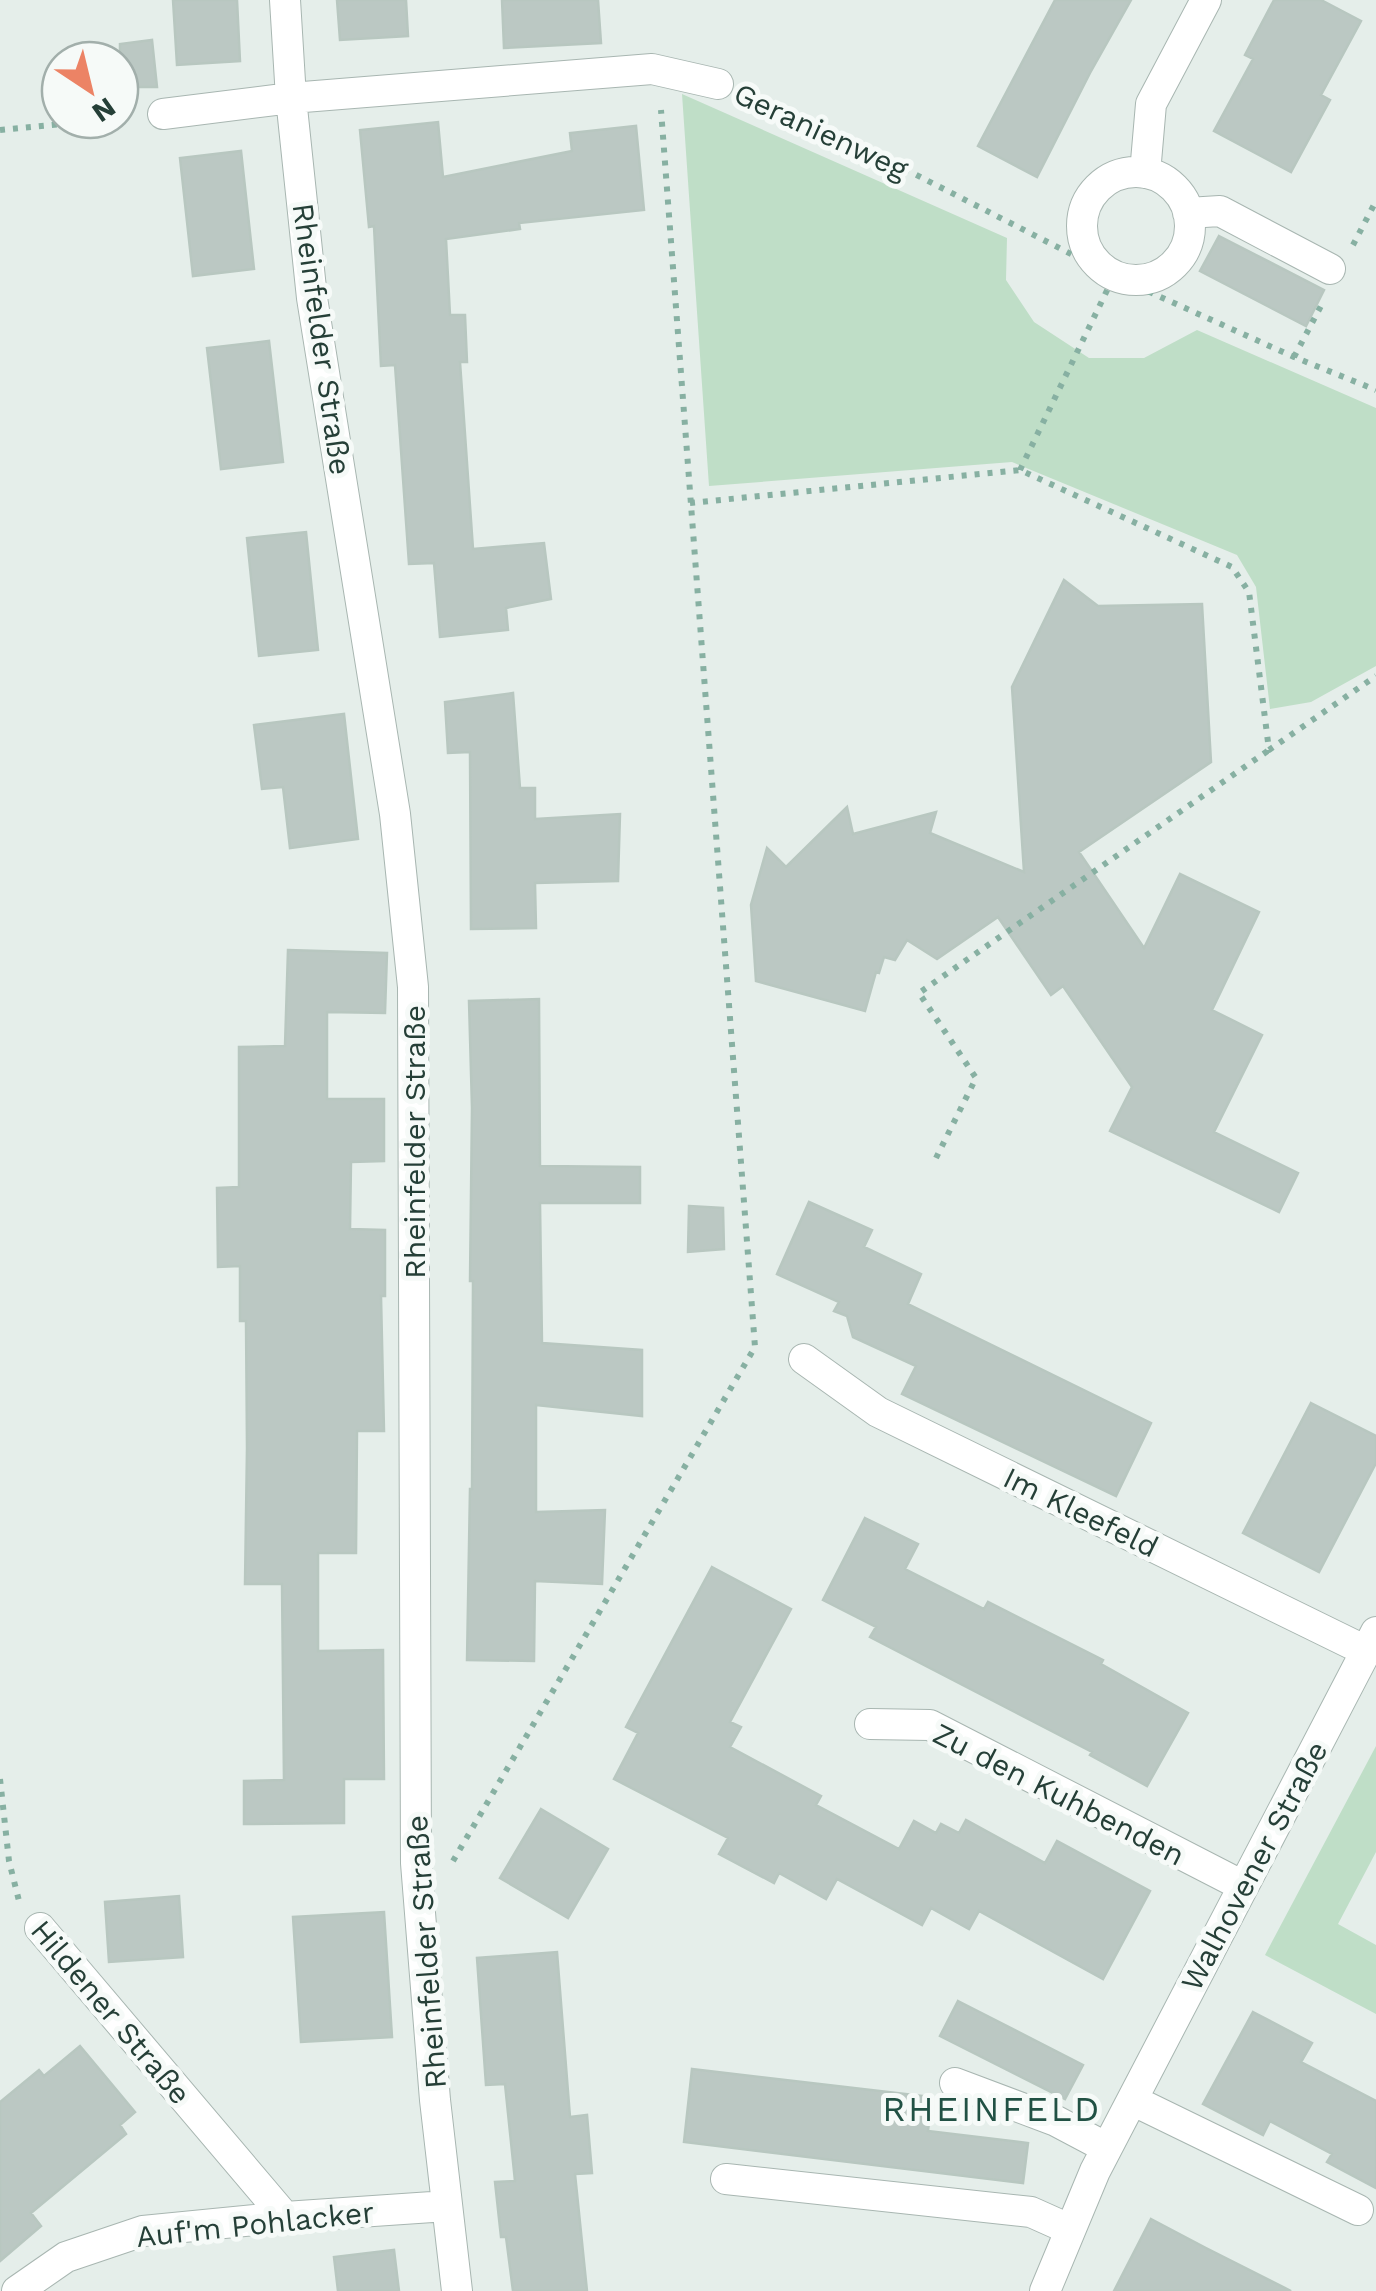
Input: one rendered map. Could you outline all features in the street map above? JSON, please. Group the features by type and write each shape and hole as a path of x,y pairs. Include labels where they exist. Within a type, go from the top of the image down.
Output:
{"street":[{"name":"Rheinfelder Straße","path":"285,0 312,298 395,814 413,987 416,1864 435,2100 458,2291"},
{"path":"1145,173 1151,104 1206,0"},
{"name":"Geranienweg","path":"163,114 291,98 652,70 718,84"},
{"path":"1145,173 1172,186 1188,212 1190,230 1186,247 1164,273 1148,279 1114,276 1089,253 1082,236 1087,203 1097,189 1111,178 1127,174 1145,173"},
{"path":"1188,212 1220,211 1330,269"},
{"name":"Im Kleefeld","path":"804,1359 878,1412 1371,1641"},
{"name":"Walhovener Straße","path":"1045,2291 1069,2229 1132,2100 1371,1641"},
{"name":"Zu den Kuhbenden","path":"870,1724 930,1726 1243,1886"},
{"name":"Hildener Straße","path":"40,1928 285,2217"},
{"path":"955,2083 1056,2121 1108,2148"},
{"path":"1132,2100 1358,2210"},
{"path":"726,2178 1031,2212 1069,2229"},
{"name":"Auf'm Pohlacker","path":"17,2291 66,2258 143,2231 447,2206"}],"path":[{"path":"416,1864 454,1861 754,1347 662,115 652,70"},
{"name":"Geranienweg","path":"718,84 803,117 1114,276 1294,358 1376,390"},
{"path":"0,130 40,126"},
{"path":"1020,470 1114,276"},
{"path":"690,503 1020,470 1232,566 1249,592 1269,750"},
{"path":"936,1158 976,1078 919,993 1376,676"},
{"name":"Hildener Straße","path":"0,1779 9,1860 20,1903 40,1928"}],"green space":[{"path":"682,94 1007,238 1006,280 1034,322 1089,358 1144,358 1197,330 1376,408 1376,666 1311,702 1270,709 1256,587 1237,555 1012,462 709,486"},
{"path":"1376,1746 1376,1852 1338,1924 1376,1945 1376,2014 1265,1955"}],"building":[{"path":"173,0 237,0 240,61 177,65"},
{"path":"337,0 406,0 408,36 340,40"},
{"path":"502,0 598,0 601,43 504,48"},
{"path":"1055,0 1131,0 1037,177 978,146"},
{"path":"1274,0 1321,0 1361,21 1321,95 1330,100 1291,172 1214,131 1253,59 1245,55"},
{"path":"152,40 157,87 140,87 140,42"},
{"path":"438,122 443,177 572,151 570,133 636,126 644,210 519,223 520,229 446,239 450,315 465,315 467,362 460,362 473,549 544,543 551,599 506,608 508,630 440,637 434,563 409,564 395,365 381,366 374,226 369,227 360,130"},
{"path":"241,151 254,269 193,276 180,158"},
{"path":"1219,236 1324,290 1306,326 1200,271"},
{"path":"269,341 283,462 221,469 207,348"},
{"path":"306,532 318,650 259,656 247,538"},
{"path":"1064,580 1098,606 1202,604 1211,762 1079,852 1144,948 1180,874 1259,912 1212,1010 1262,1035 1214,1132 1298,1173 1279,1212 1110,1131 1132,1087 1063,986 1051,995 998,917 937,959 907,940 895,960 884,957 865,1011 756,981 751,905 767,848 786,867 847,807 853,834 936,812 930,833 1024,872 1012,687"},
{"path":"513,693 520,788 535,788 535,819 620,814 618,881 535,883 536,928 471,929 470,752 448,753 445,702"},
{"path":"344,714 358,839 290,848 283,787 262,789 254,725"},
{"path":"288,950 387,953 385,1013 327,1012 327,1099 384,1099 384,1161 351,1162 350,1229 385,1230 385,1296 381,1296 384,1431 357,1431 356,1553 318,1553 318,1651 383,1650 384,1779 344,1779 344,1823 244,1824 244,1781 284,1780 282,1584 245,1584 246,1321 240,1321 240,1266 218,1267 217,1188 239,1187 239,1047 285,1046"},
{"path":"539,999 540,1166 640,1167 640,1203 540,1203 542,1343 642,1350 642,1416 536,1405 536,1512 605,1510 602,1584 535,1581 534,1661 467,1660 473,1281 469,1001"},
{"path":"809,1202 872,1230 864,1247 921,1274 908,1304 1151,1423 1116,1496 902,1394 916,1366 853,1337 847,1316 834,1311 839,1302 777,1274"},
{"path":"689,1206 723,1208 724,1249 688,1252"},
{"path":"1311,1403 1376,1436 1376,1463 1319,1572 1243,1533"},
{"path":"865,1518 918,1544 905,1569 984,1609 988,1602 1103,1660 1101,1664 1188,1713 1147,1786 1090,1755 1092,1752 870,1637 876,1627 823,1600"},
{"path":"712,1567 791,1609 730,1722 741,1727 730,1747 821,1796 816,1805 899,1849 914,1821 936,1833 941,1824 959,1833 966,1820 1045,1863 1057,1841 1150,1891 1103,1979 979,1911 969,1929 931,1908 922,1925 837,1879 826,1899 779,1873 774,1883 719,1854 728,1838 614,1779 638,1733 626,1727"},
{"path":"541,1809 608,1849 568,1918 500,1878"},
{"path":"179,1896 183,1957 109,1962 105,1902"},
{"path":"384,1912 392,2037 301,2042 293,1917"},
{"path":"557,1952 570,2117 587,2115 592,2173 575,2174 587,2291 513,2291 506,2237 501,2237 495,2182 515,2181 505,2084 486,2085 477,1958"},
{"path":"958,2001 1083,2065 1065,2099 940,2036"},
{"path":"1253,2012 1312,2043 1301,2062 1376,2101 1376,2188 1327,2162 1332,2154 1270,2121 1263,2135 1203,2104"},
{"path":"80,2046 135,2112 120,2125 126,2134 31,2213 41,2226 0,2261 0,2102 39,2070 44,2076"},
{"path":"692,2069 932,2097 928,2131 1028,2143 1023,2183 684,2142"},
{"path":"1151,2219 1206,2248 1291,2291 1114,2291"},
{"path":"394,2250 399,2291 338,2291 334,2257"}],"district":[{"name":"RHEINFELD","path":"992,2109"}]}
